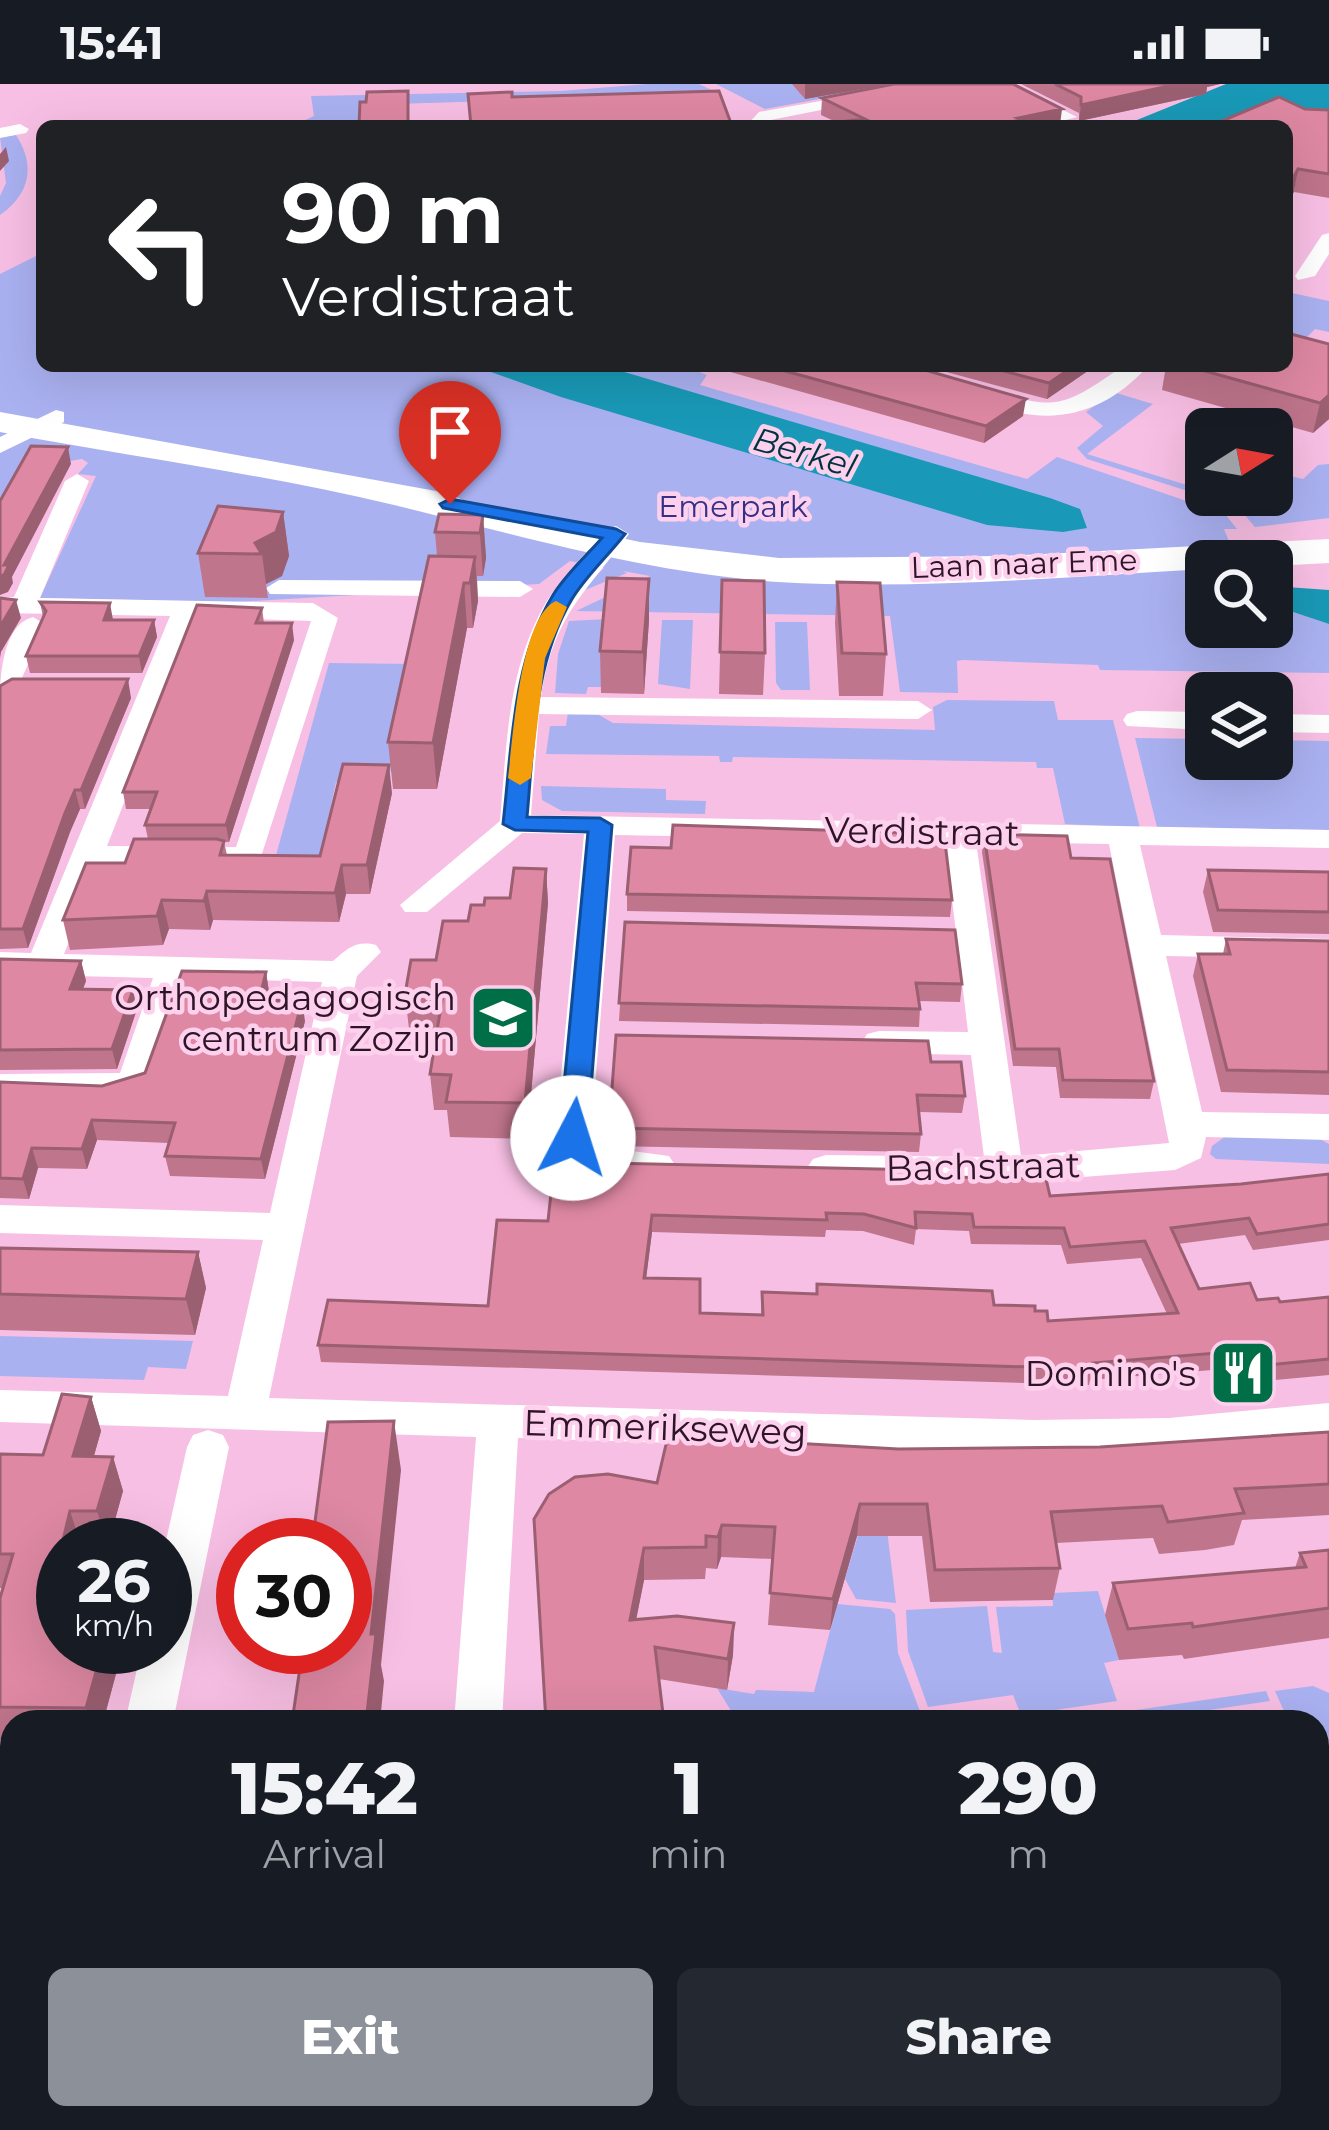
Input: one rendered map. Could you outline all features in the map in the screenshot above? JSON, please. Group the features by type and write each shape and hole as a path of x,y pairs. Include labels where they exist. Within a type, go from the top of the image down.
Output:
{"street":[{"path":"761,120 944,84"},
{"path":"998,84 1068,116"},
{"path":"0,133 20,129"},
{"path":"1296,274 1329,239"},
{"path":"1296,274 1329,281"},
{"path":"984,372 957,388 1058,414 1073,412 1129,372"},
{"name":"Laan naar Eme","path":"14,422 261,467 732,566 1006,568 1185,556"},
{"path":"10,688 18,612 76,481"},
{"name":"Laan naar Eme","path":"1293,546 1329,539"},
{"path":"416,905 515,824 527,705 545,628 564,594 611,540"},
{"name":"Laan naar Eme","path":"1293,551 1329,551"},
{"path":"242,610 251,588 520,589"},
{"path":"18,612 188,608 313,611 325,617 248,856 88,855"},
{"path":"44,963 88,855 145,685 188,608"},
{"path":"527,705 918,710"},
{"path":"1137,720 1185,721"},
{"path":"1293,723 1329,724"},
{"name":"Verdistraat","path":"515,824 1329,839"},
{"path":"600,825 604,925 593,1036 573,1138 584,1158 618,1165 686,1166"},
{"path":"959,832 960,933 987,1044 1004,1170"},
{"path":"1122,835 1187,1124 1329,1126"},
{"path":"1146,945 1329,949"},
{"path":"0,962 172,967 352,962 244,1413"},
{"path":"0,1086 107,1089 134,1081 172,967"},
{"path":"844,1041 987,1044"},
{"name":"Bachstraat","path":"800,1168 1004,1170 1175,1157 1188,1149 1187,1124"},
{"path":"0,1219 287,1227"},
{"name":"Emmerikseweg","path":"0,1406 1034,1437 1169,1435 1329,1420"},
{"path":"479,1710 498,1421"},
{"path":"152,1710 208,1447"}],"green space":[{"path":"699,84 720,94 394,104 389,120 305,120 314,116 311,96"},
{"path":"716,84 901,84 765,109"},
{"path":"16,135 26,158 27,179 18,198 0,215 6,183 0,137"},
{"name":"Emerpark","path":"36,256 36,372 699,372 707,375 700,385 1027,479 1057,457 1185,500 1185,516 1227,516 1237,529 1224,529 1228,540 1185,540 1185,648 1293,648 1293,612 1329,624 1329,673 1100,670 1098,665 963,660 957,661 958,693 900,692 890,616 576,611 650,576 623,571 627,573 580,592 604,568 570,561 539,584 235,602 40,598 96,476 78,474 88,463 82,459 33,467 0,526 0,274"},
{"path":"1293,293 1329,301 1329,332 1315,329 1293,351"},
{"path":"1113,392 1153,404 1087,454 1185,484 1185,490 1087,459 1077,448 1103,426 1086,412"},
{"path":"1329,464 1329,518 1255,527 1246,516 1293,516 1293,477 1303,479 1318,465"},
{"path":"608,619 602,687 588,687 586,694 555,693 558,654 569,621"},
{"path":"662,620 693,620 690,689 658,684"},
{"path":"775,622 807,622 810,690 781,690 776,683"},
{"path":"329,663 416,664 388,782 336,782 319,861 275,859"},
{"path":"947,700 1054,701 1058,720 1113,720 1140,828 1065,824 1053,768 1037,768 1036,762 733,757 732,762 720,762 719,756 546,754 550,726 566,726 568,712 594,712 613,723 935,730 933,707"},
{"path":"1135,738 1185,739 1185,780 1293,780 1293,740 1329,741 1329,830 1157,827"},
{"path":"541,786 666,789 666,800 706,801 705,814 562,811 542,800"},
{"path":"1227,1135 1320,1139 1329,1144 1329,1164 1216,1159 1210,1154 1212,1146"},
{"path":"0,1336 193,1341 186,1369 148,1367 144,1380 0,1376"},
{"path":"874,1481 881,1481 896,1603 856,1599 845,1579"},
{"path":"1098,1591 1119,1660 1104,1663 1117,1701 1019,1710 1013,1695 928,1707 908,1651 906,1610 987,1606 993,1652 1002,1653 996,1607 1053,1606 1052,1593"},
{"path":"837,1604 890,1609 895,1614 898,1653 919,1710 731,1710 717,1688 754,1694 756,1690 814,1692"},
{"path":"1313,1686 1329,1693 1329,1710 1284,1710 1275,1691"},
{"path":"1266,1691 1270,1701 1210,1710 1136,1710"}],"water":[{"path":"1226,84 1329,84 1329,129 1293,125 1293,120 1137,120"},
{"name":"Berkel","path":"491,372 624,372 1050,498 1080,509 1087,528 1063,532 987,525"},
{"path":"1293,587 1329,590 1329,624 1293,612"}],"building":[{"path":"894,84 1013,84 1062,109 1018,120 856,120 865,119 822,98"},
{"path":"1055,84 1178,84 1081,105 1081,97"},
{"path":"408,91 408,120 359,120 360,102 366,102 367,92"},
{"path":"719,91 730,120 470,120 468,94 512,92 512,97"},
{"path":"1279,97 1305,109 1329,110 1329,174 1298,169 1293,179 1293,120 1224,120"},
{"path":"1293,335 1329,344 1329,395 1320,403 1209,372 1293,372"},
{"path":"789,372 932,372 1026,399 986,426"},
{"path":"1008,372 1065,372 1049,383"},
{"path":"31,446 68,447 0,576 0,501"},
{"path":"218,506 283,512 276,532 255,543 262,554 198,553"},
{"path":"439,514 483,515 480,533 435,532"},
{"path":"429,556 475,557 470,583 464,583 433,743 388,742"},
{"path":"607,578 649,579 643,652 600,651"},
{"path":"722,580 764,581 765,653 720,652"},
{"path":"837,582 880,583 886,654 842,653"},
{"path":"0,598 16,600 0,627"},
{"path":"40,602 110,603 104,620 154,620 139,656 26,656 46,611"},
{"path":"197,605 262,608 256,623 292,623 226,825 145,825 157,792 123,792"},
{"path":"12,679 128,679 81,790 75,790 65,813 23,929 0,929 0,686"},
{"path":"343,764 389,765 367,865 342,865 335,893 207,891 204,901 162,900 157,916 63,920 86,863 125,863 134,839 217,839 224,841 220,855 320,856"},
{"path":"673,825 944,834 952,900 627,894 631,847 671,848"},
{"path":"984,834 1067,836 1071,858 1110,859 1154,1081 1063,1080 1059,1049 1015,1049"},
{"path":"514,868 546,869 525,1103 446,1102 451,1075 430,1074 443,994 405,994 411,960 436,960 443,921 468,921 471,905 484,905 485,898 510,898"},
{"path":"1208,870 1329,872 1329,912 1218,910"},
{"path":"625,922 955,930 962,984 916,983 920,1009 619,1003"},
{"path":"1226,939 1329,941 1329,1072 1227,1070 1198,954 1230,954"},
{"path":"0,959 81,961 70,989 133,990 112,1049 0,1050"},
{"path":"182,971 266,972 259,1000 302,1001 261,1159 165,1156 175,1123 92,1120 82,1149 32,1148 23,1179 0,1178 0,1082 102,1086 145,1073"},
{"path":"616,1035 928,1041 931,1062 961,1062 965,1096 917,1095 921,1134 609,1128"},
{"path":"607,1163 923,1170 924,1175 951,1177 1046,1179 1050,1196 1329,1174 1329,1224 1257,1234 1249,1218 1171,1228 1199,1289 1250,1283 1257,1300 1329,1297 1329,1359 1237,1368 1229,1352 1092,1363 1093,1369 318,1345 328,1300 488,1306 497,1220 548,1221 553,1175 606,1177","holes":["915,1212 972,1214 974,1227 1064,1228 1070,1247 1145,1241 1178,1313 1048,1321 1047,1311 1035,1311 1035,1306 994,1305 992,1291 817,1284 817,1294 762,1292 763,1315 700,1313 700,1279 644,1278 652,1215 827,1220 826,1213 864,1214 916,1228"]},
{"path":"0,1248 198,1252 186,1299 0,1294"},
{"path":"62,1394 91,1397 73,1456 113,1457 97,1511 70,1511 68,1518 36,1518 36,1674 95,1674 86,1708 0,1707 0,1598 13,1554 0,1554 0,1454 43,1455"},
{"path":"394,1421 372,1625 372,1518 316,1518 328,1422"},
{"path":"1329,1432 1329,1484 1235,1489 1244,1513 1168,1522 1162,1506 1051,1512 1060,1568 935,1570 927,1504 860,1504 833,1599 770,1593 775,1527 722,1525 718,1537 706,1536 706,1547 644,1548 630,1620 677,1616 734,1623 728,1659 655,1647 663,1710 545,1710 534,1519 549,1494 575,1477 608,1474 657,1483 668,1436 898,1449 1100,1447"},
{"path":"1329,1550 1329,1608 1193,1627 1192,1623 1128,1629 1113,1583 1306,1567 1300,1553"},
{"path":"299,1674 371,1674 367,1710 294,1710"}],"slow traffic":[{"path":"520,778 535,658 556,607"}],"place":[{"name":"Orthopedagogisch centrum Zozijn","path":"503,1018"},
{"name":"Domino's","path":"1243,1373"}],"route":[{"path":"450,504 616,534 564,594 539,644 527,705 515,824 600,825 573,1138"}]}
